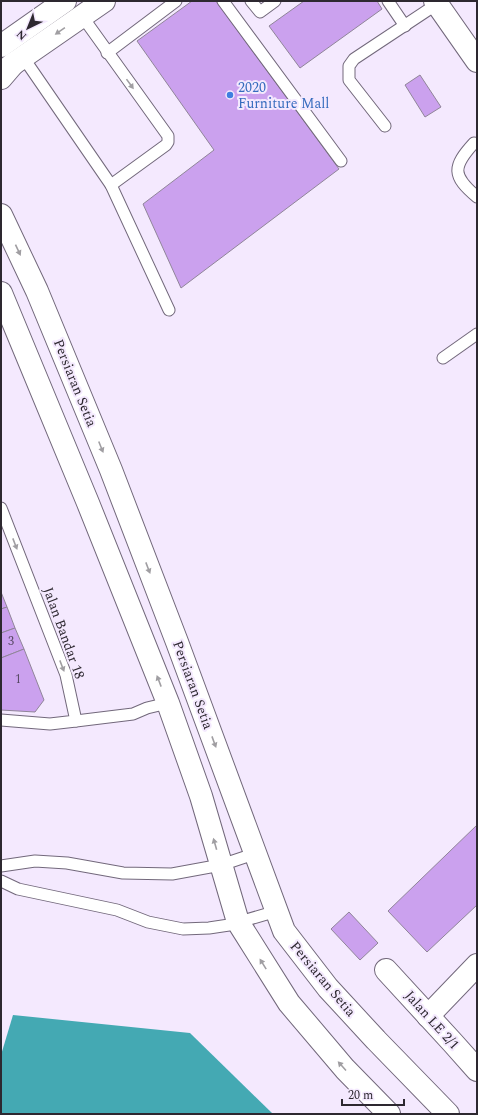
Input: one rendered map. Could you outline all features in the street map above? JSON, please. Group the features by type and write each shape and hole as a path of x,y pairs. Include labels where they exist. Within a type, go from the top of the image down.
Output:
{"street":[{"path":"8,64 65,1"},
{"path":"8,64 104,1"},
{"path":"436,3 477,61"},
{"name":"Persiaran Setia","path":"1,215 37,291 111,470 284,931 328,988 448,1114"},
{"path":"1,293 88,503 168,703 201,796 238,922 289,1004 344,1069 390,1114"},
{"path":"428,1016 477,965"},
{"name":"Jalan LE 2/1","path":"386,970 477,1070"}],"lane":[{"path":"107,52 176,1"},
{"path":"223,1 341,161"},
{"path":"251,1 260,12 275,1"},
{"path":"388,1 405,26"},
{"path":"385,126 349,80 349,66 354,60 436,3"},
{"path":"82,16 168,136 168,142 166,145 111,185"},
{"path":"8,64 111,185 169,310"},
{"path":"474,143 461,160 458,170 460,181 477,198"},
{"path":"443,358 477,334"},
{"name":"Jalan Bandar 18","path":"1,508 66,675 76,721"},
{"path":"1,720 50,724 133,714 147,708 168,703"},
{"path":"1,866 35,861 68,863 123,873 172,874 221,865 254,854"},
{"path":"1,881 18,888 117,910 148,922 183,929 208,928 238,922 277,911"}],"water":[{"path":"13,1015 190,1033 273,1114 1,1114 1,1055"}],"building":[{"name":"2020 Furniture Mall","path":"192,1 216,1 339,169 181,288 143,204 214,150 137,41"},
{"path":"304,1 377,1 382,9 300,68 269,26"},
{"path":"420,75 441,107 425,117 405,85"},
{"path":"1,592 7,607 1,609"},
{"path":"7,607 15,628 1,633 1,609"},
{"path":"15,628 24,649 1,658 1,633"},
{"path":"24,649 44,700 35,712 1,710 1,658"},
{"path":"477,825 477,905 427,952 388,911"},
{"path":"349,912 378,943 360,960 331,929"}],"place":[{"name":"2020 Furniture Mall","path":"230,95"}]}
